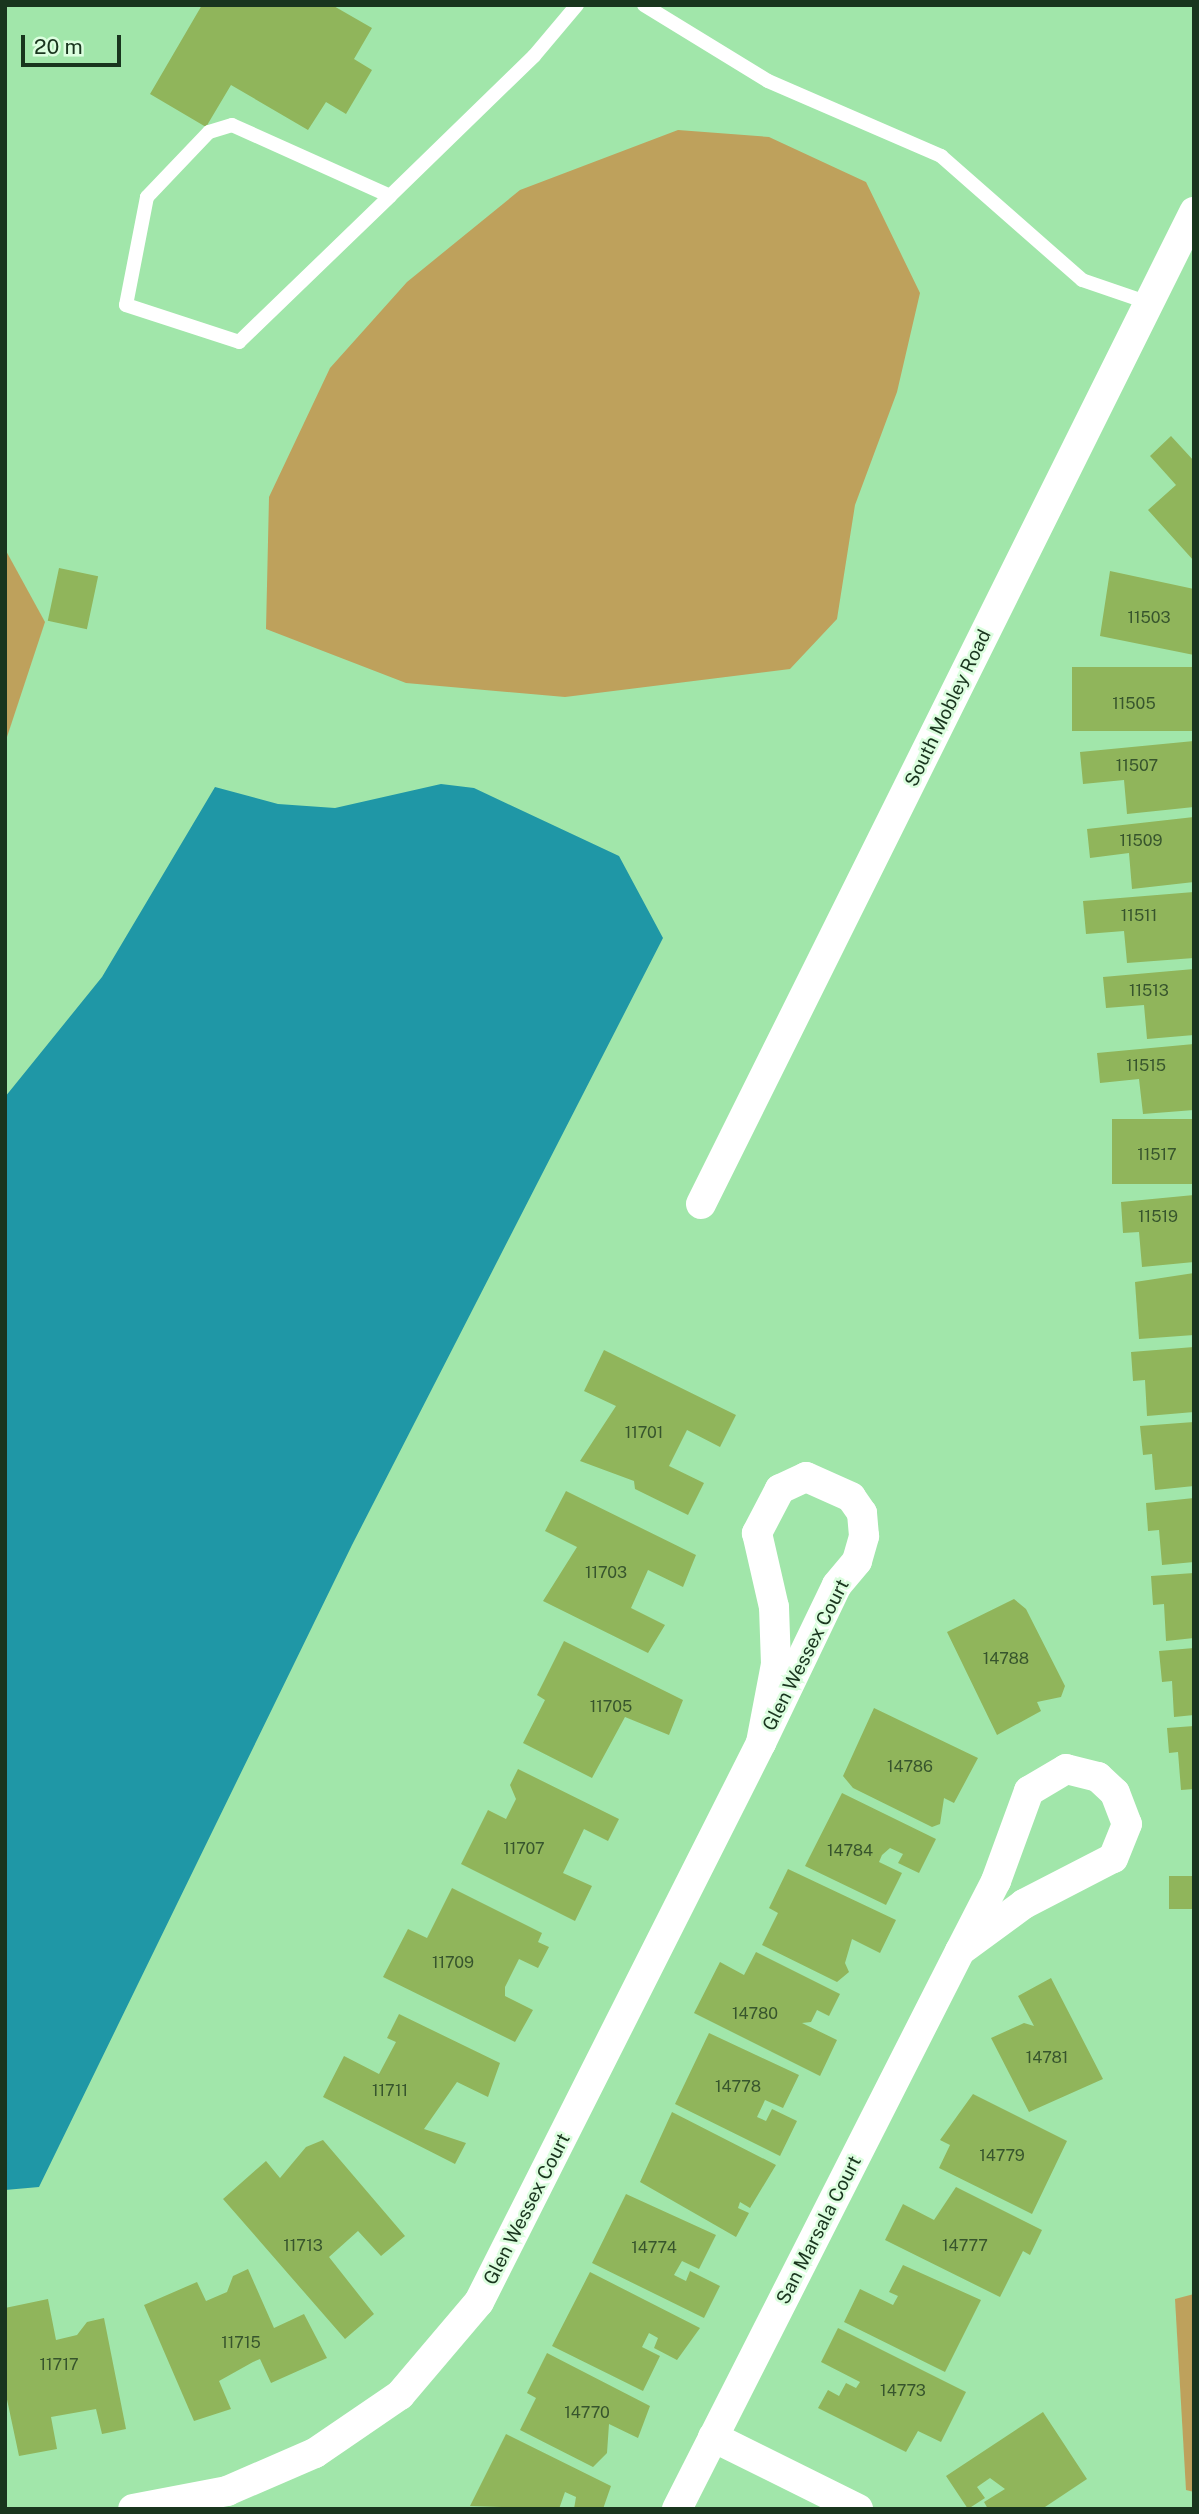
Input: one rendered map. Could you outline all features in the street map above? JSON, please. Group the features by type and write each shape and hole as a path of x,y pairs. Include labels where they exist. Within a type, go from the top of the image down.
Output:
{"street":[{"name":"South Mobley Road","path":"701,1204 1194,212"},
{"name":"Glen Wessex Court","path":"133,2509 227,2491 315,2453 400,2395 431,2363 479,2302 761,1743 864,1536 851,1497 806,1477 780,1489 757,1533 774,1607 776,1664 761,1743"},
{"name":"San Marsala Court","path":"677,2509 713,2437 960,1951 996,1881 1029,1791 1066,1769 1098,1777 1115,1793 1127,1824 1113,1858 1024,1904 960,1951"},
{"path":"713,2437 858,2509"}],"lane":[{"path":"390,196 232,125 209,132 147,197 126,305 239,342 390,196 577,5"},
{"path":"644,5 768,80 941,156 1082,280 1149,303"}],"shaded area":[{"path":"678,130 769,137 866,182 920,293 897,392 855,505 837,619 790,669 565,697 406,683 266,629 269,497 330,368 407,282 520,190"},
{"path":"5,549 45,622 5,743"},
{"path":"1194,2294 1194,2492 1186,2490 1175,2299"}],"water":[{"path":"441,784 474,788 619,856 663,938 352,1545 39,2187 5,2190 5,1097 102,977 215,787 278,804 335,808"}],"building":[{"path":"202,5 332,5 372,28 354,59 372,70 346,114 326,102 308,130 231,85 206,127 150,94"},
{"path":"1171,436 1194,461 1194,561 1148,510 1176,485 1150,456"},
{"path":"59,568 98,576 87,629 48,621"},
{"path":"1110,571 1194,589 1194,655 1100,636"},
{"path":"1072,667 1194,667 1194,731 1072,731"},
{"path":"1194,741 1194,807 1127,814 1124,780 1083,784 1080,752"},
{"path":"1194,817 1194,882 1132,889 1129,853 1090,858 1087,829"},
{"path":"1194,892 1194,958 1127,963 1124,931 1086,934 1083,901"},
{"path":"1194,969 1194,1035 1147,1039 1144,1005 1106,1008 1103,977"},
{"path":"1194,1044 1194,1110 1143,1114 1139,1079 1100,1083 1097,1053"},
{"path":"1112,1119 1194,1119 1194,1184 1112,1184"},
{"path":"1194,1195 1194,1262 1142,1267 1139,1232 1123,1233 1121,1202"},
{"path":"1194,1273 1194,1335 1139,1339 1135,1282"},
{"path":"1194,1347 1194,1412 1147,1416 1145,1380 1133,1381 1131,1352"},
{"path":"604,1350 736,1415 720,1447 687,1430 669,1466 704,1483 688,1515 635,1489 634,1481 580,1461 616,1406 584,1391"},
{"path":"1194,1422 1194,1486 1155,1490 1152,1454 1143,1455 1140,1426"},
{"path":"566,1491 696,1555 683,1587 648,1570 631,1608 665,1625 648,1653 543,1601 577,1547 545,1531"},
{"path":"1194,1498 1194,1562 1162,1565 1159,1530 1148,1531 1146,1503"},
{"path":"1194,1573 1194,1638 1166,1641 1164,1604 1153,1605 1151,1576"},
{"path":"1014,1599 1026,1609 1065,1686 1061,1697 1037,1702 1041,1711 997,1735 947,1632"},
{"path":"564,1641 683,1700 669,1735 625,1717 592,1778 523,1743 545,1700 537,1695"},
{"path":"1194,1648 1194,1715 1174,1717 1172,1681 1162,1682 1159,1651"},
{"path":"874,1708 978,1758 954,1803 944,1798 940,1824 932,1827 853,1788 843,1776"},
{"path":"1194,1726 1194,1789 1181,1790 1178,1752 1169,1753 1167,1728"},
{"path":"518,1769 619,1819 608,1841 584,1829 563,1873 592,1886 575,1921 461,1864 488,1810 506,1819 516,1799 510,1785"},
{"path":"842,1793 936,1839 919,1873 898,1863 903,1854 890,1848 882,1855 879,1862 902,1873 886,1905 805,1866"},
{"path":"788,1869 896,1920 880,1953 852,1939 845,1963 849,1972 837,1982 762,1945 778,1913 769,1908"},
{"path":"1169,1876 1194,1876 1194,1909 1169,1909"},
{"path":"452,1888 542,1933 538,1942 549,1947 538,1968 519,1959 505,1987 505,1996 533,2010 515,2042 383,1977 408,1929 427,1938"},
{"path":"756,1952 840,1994 829,2016 817,2010 811,2022 802,2023 837,2040 820,2076 694,2013 720,1962 744,1975"},
{"path":"1051,1978 1103,2079 1029,2112 991,2038 1024,2023 1034,2026 1018,1996"},
{"path":"399,2014 500,2063 488,2097 457,2082 424,2129 466,2143 455,2164 323,2097 344,2056 379,2074 396,2042 387,2038"},
{"path":"709,2033 799,2075 783,2108 765,2100 757,2117 766,2121 772,2109 797,2121 780,2156 675,2104"},
{"path":"973,2094 1067,2141 1032,2214 939,2168 950,2145 940,2140"},
{"path":"672,2112 776,2165 750,2208 740,2202 738,2208 749,2213 736,2237 640,2182"},
{"path":"323,2140 405,2236 381,2256 358,2231 329,2257 374,2314 345,2339 223,2199 266,2161 280,2178 306,2147"},
{"path":"956,2187 1042,2230 1030,2255 1023,2251 1000,2297 885,2240 903,2204 934,2220"},
{"path":"626,2194 716,2235 699,2269 682,2261 674,2275 686,2281 690,2271 720,2286 704,2318 592,2263"},
{"path":"903,2265 981,2300 945,2372 844,2322 860,2289 893,2305 898,2296 889,2292"},
{"path":"248,2269 274,2328 304,2314 327,2358 271,2383 260,2359 253,2362 219,2381 231,2409 194,2421 144,2305 197,2282 206,2301 227,2292 233,2276"},
{"path":"590,2272 700,2328 677,2360 654,2348 658,2338 649,2333 642,2347 660,2356 643,2391 552,2346"},
{"path":"48,2299 56,2340 77,2335 87,2322 104,2318 126,2429 102,2434 96,2409 51,2417 57,2449 19,2456 5,2390 5,2308"},
{"path":"838,2328 966,2392 941,2442 918,2431 906,2452 818,2408 828,2390 839,2396 846,2383 856,2388 860,2382 821,2362"},
{"path":"547,2353 650,2406 638,2438 609,2424 607,2453 593,2467 520,2430 536,2398 527,2393"},
{"path":"1043,2412 1087,2479 1042,2509 988,2509 984,2502 1005,2489 990,2478 977,2487 985,2498 968,2509 946,2476"},
{"path":"506,2434 611,2486 603,2509 574,2509 576,2497 565,2492 559,2509 470,2506"}]}
